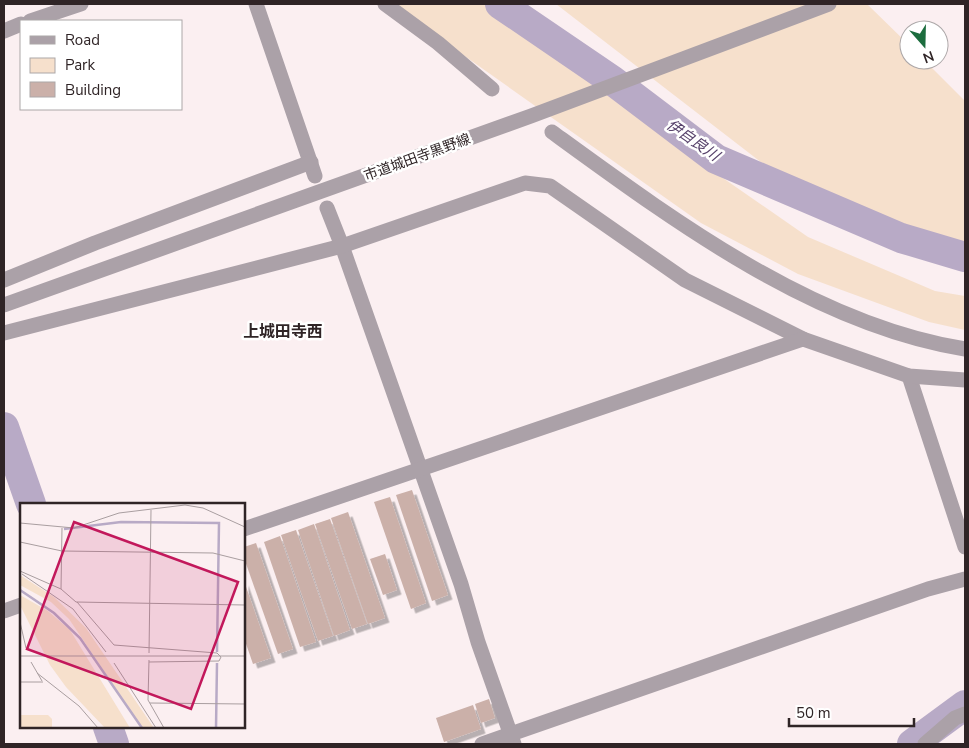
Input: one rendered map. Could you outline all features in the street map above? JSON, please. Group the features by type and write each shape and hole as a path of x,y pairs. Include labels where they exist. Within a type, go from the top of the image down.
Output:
{"street":[{"path":"33,20 81,4"},
{"path":"4,280 95,243 313,169 256,4"},
{"path":"385,4 438,43 492,89"},
{"name":"市道城田寺黒野線","path":"4,306 531,116 829,4"},
{"path":"4,30 20,24"},
{"path":"552,132 648,202 806,297 884,329 965,349"},
{"path":"4,333 342,246 525,183 550,186 685,280 803,339 909,376 965,380"},
{"path":"327,208 420,468 512,739"},
{"path":"245,529 803,339"},
{"path":"909,376 965,548"},
{"path":"482,744 512,739 919,592 965,579"},
{"path":"4,611 20,605"},
{"path":"925,744 956,718 965,714"}],"green space":[{"path":"391,4 488,4 671,142 808,237 935,291 965,296 965,330 929,322 798,274 701,223"},
{"path":"556,4 867,4 899,35 899,70 934,70 965,101 965,244 931,237 784,180"}],"building":[{"path":"412,490 448,595 432,601 396,495"},
{"path":"390,497 426,603 411,609 374,502"},
{"path":"348,512 385,618 368,624 331,518"},
{"path":"330,519 367,624 352,629 315,524"},
{"path":"314,524 350,630 334,636 298,530"},
{"path":"296,530 333,636 318,641 281,535"},
{"path":"280,536 316,642 300,647 264,542"},
{"path":"256,543 293,649 278,654 245,561 245,547"},
{"path":"385,554 397,590 383,595 370,559"},
{"path":"245,584 271,658 253,664 245,641"},
{"path":"489,699 495,718 481,723 475,704"},
{"path":"473,705 481,729 444,742 436,718"}],"waterway":[{"name":"伊自良川","path":"500,4 613,81 716,159 901,238 965,257"},
{"path":"4,427 31,503"},
{"path":"912,744 965,705"},
{"path":"108,728 114,744"}],"district":[{"name":"上城田寺西","path":"283,331"}]}
